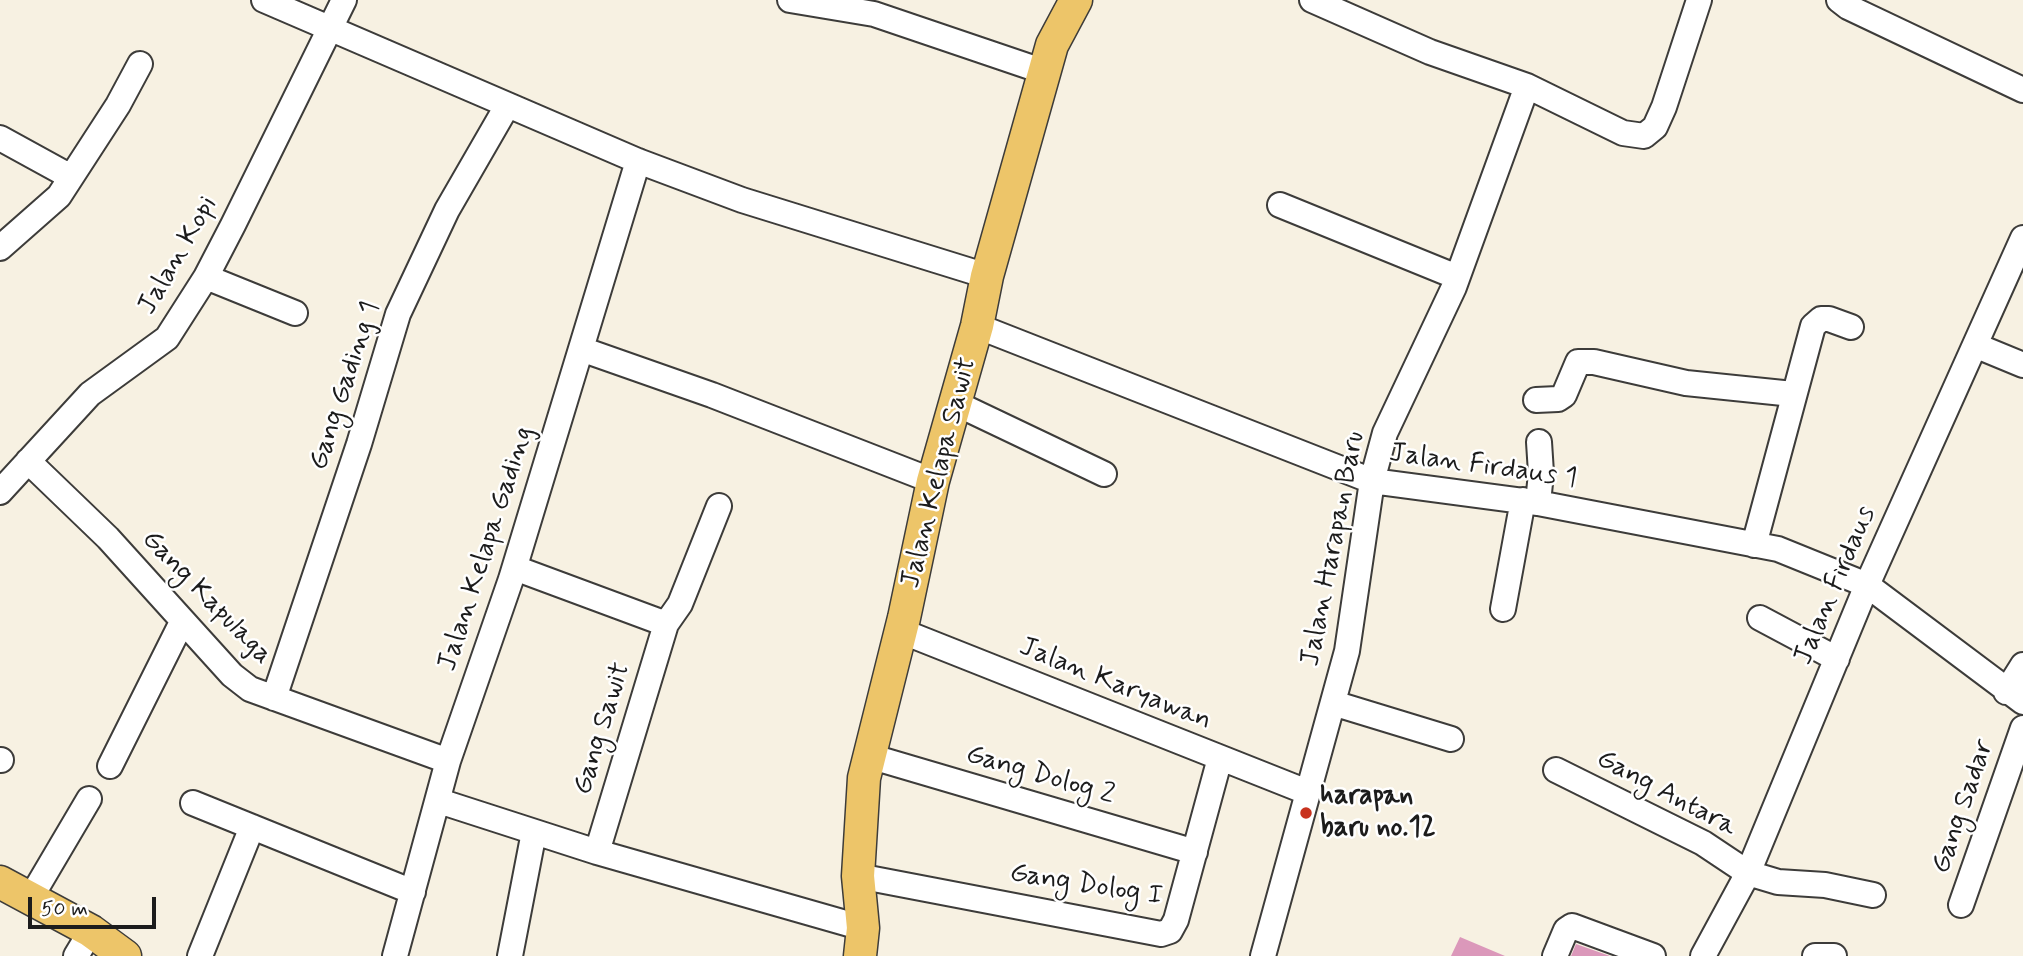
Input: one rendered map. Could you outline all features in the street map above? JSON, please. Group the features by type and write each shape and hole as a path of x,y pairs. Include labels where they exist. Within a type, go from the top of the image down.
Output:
{"main road":[{"name":"Jalan Kelapa Sawit","path":"861,942 858,876 864,778 869,756 901,631 933,481 977,326 987,276 1052,45 1076,0"},
{"path":"0,882 30,900 83,943 125,956"}],"street":[{"path":"264,0 638,161 742,200 987,276"},
{"name":"Jalan Kopi","path":"0,492 90,394 167,338 206,277 344,0"},
{"path":"790,0 874,14 1045,72"},
{"path":"1312,0 1430,52 1527,86 1623,133 1644,135 1656,127 1699,0"},
{"path":"1846,2 2023,90"},
{"path":"0,248 59,195 118,105 140,64"},
{"name":"Jalan Harapan Baru","path":"1263,956 1347,651 1372,481 1385,433 1457,278 1527,86"},
{"name":"Gang Gading 1","path":"274,698 359,444 398,314 447,210 507,106"},
{"path":"0,138 71,177"},
{"name":"Jalan Kelapa Gading","path":"394,956 448,761 515,568 638,161"},
{"path":"1280,205 1457,278"},
{"name":"Jalan Firdaus","path":"1703,956 1748,873 1867,584 1977,346 2023,238"},
{"path":"206,277 295,313"},
{"path":"1754,545 1813,326 1821,319 1829,318 1851,327"},
{"name":"Jalan Firdaus 1","path":"977,326 1372,481 1531,502 1778,549 1867,584 2015,697"},
{"path":"1977,346 2023,365"},
{"path":"581,349 712,395 933,481"},
{"path":"1536,400 1558,399 1564,395 1578,362 1594,362 1686,383 1793,394"},
{"path":"955,403 1104,474"},
{"path":"1503,609 1541,473 1539,442"},
{"name":"Gang Kapulaga","path":"28,461 107,538 232,675 250,689 448,761"},
{"name":"Gang Sawit","path":"597,852 666,624 680,604 719,506"},
{"path":"515,568 666,624"},
{"path":"1760,618 1837,659"},
{"path":"110,766 182,622"},
{"name":"Jalan Karyawan","path":"901,631 1307,792"},
{"path":"2015,697 2023,665"},
{"path":"1333,703 1451,739"},
{"name":"Gang Sadar","path":"1961,905 2023,727"},
{"name":"Gang Dolog 2","path":"869,756 1195,852"},
{"name":"Gang Dolog I","path":"858,876 1161,934 1170,931 1177,920 1220,758"},
{"name":"Gang Antara","path":"1556,770 1703,843 1748,873 1778,883 1825,885 1873,895"},
{"path":"30,900 89,799"},
{"path":"439,801 861,942"},
{"path":"193,803 412,892"},
{"path":"200,956 252,827"},
{"path":"510,956 534,832"},
{"path":"1555,956 1566,930 1572,926 1653,956"},
{"path":"1815,956 1834,956"}],"building":[{"path":"1460,937 1505,956 1451,956"},
{"path":"1576,944 1610,956 1571,956"}],"place":[{"name":"harapan baru no.12","path":"1306,813"}]}
